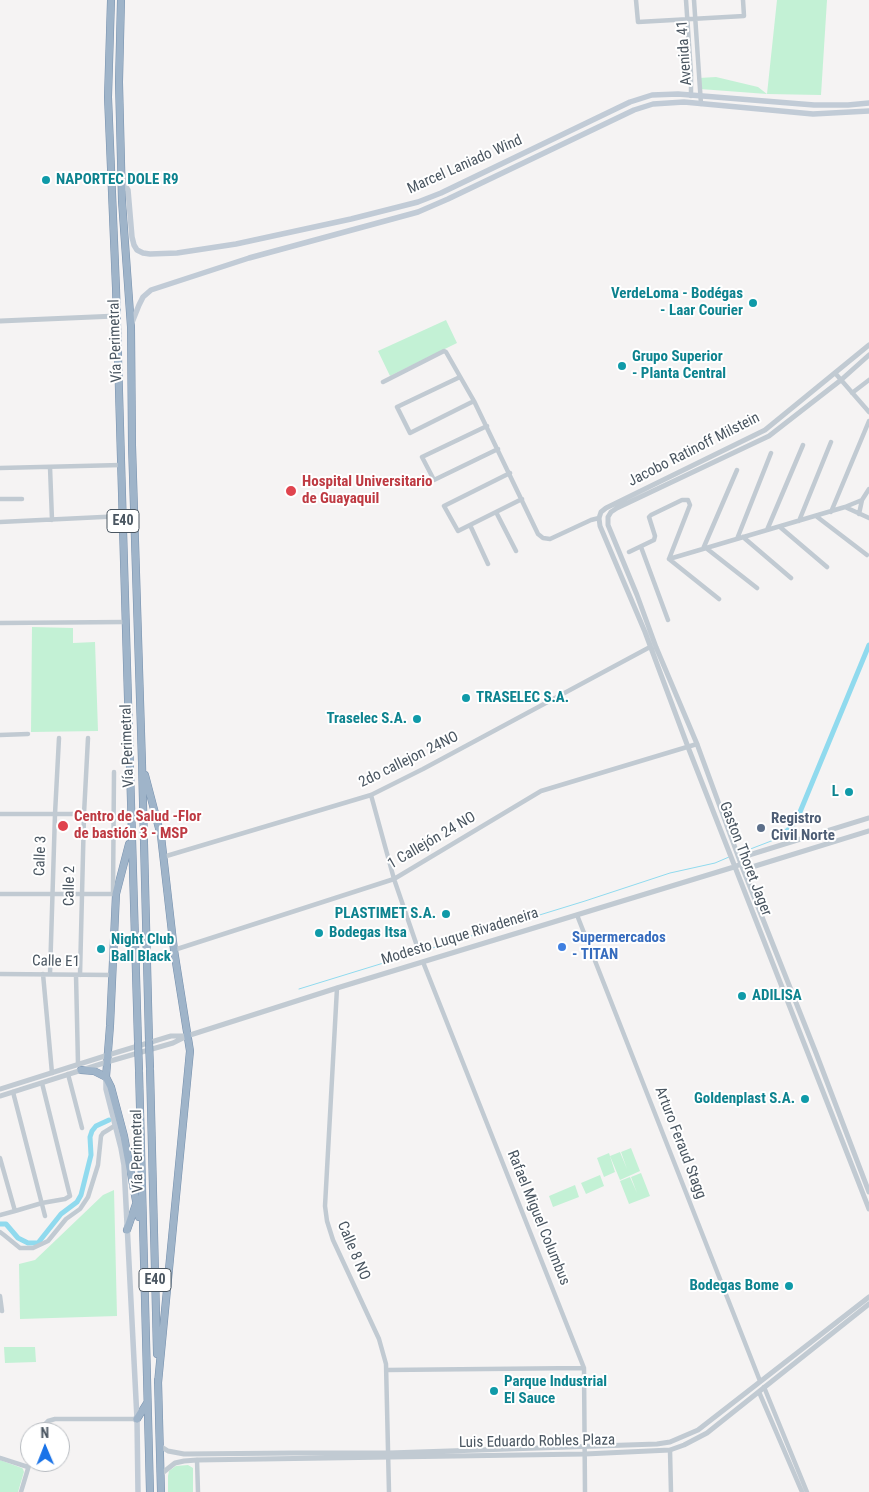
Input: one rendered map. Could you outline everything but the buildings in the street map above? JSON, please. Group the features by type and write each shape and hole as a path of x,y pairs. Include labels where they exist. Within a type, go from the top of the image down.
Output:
{"highway":[{"name":"Vía Perimetral","path":"111,0 108,97 121,465 150,1492"},
{"name":"Vía Perimetral","path":"121,0 119,82 122,181 131,326 132,455 161,1492"},
{"path":"142,763 160,836 174,950 190,1051 158,1383"},
{"path":"132,834 114,894 112,975 106,1076 111,1087 124,1136 143,1240"},
{"path":"80,1067 106,1076"},
{"path":"128,1230 141,1187"},
{"path":"137,1419 148,1402"}],"main road":[{"name":"Marcel Laniado Wind","path":"122,181 128,190 132,237 138,250 150,254 207,249 351,219 418,202 442,193 630,102 652,95 664,93 814,105 869,103"},
{"name":"Marcel Laniado Wind","path":"131,326 138,305 151,290 249,258 418,212 634,110 653,104 690,103 813,114 869,111"},
{"name":"Vía Perimetral","path":"106,1076 106,1089 124,1165 137,1419 138,1492"}],"street":[{"path":"636,0 638,22 744,16 743,0"},
{"name":"Avenida 41","path":"686,0 690,103"},
{"name":"Avenida 41","path":"694,0 701,104"},
{"path":"0,322 116,316"},
{"name":"Jacobo Ratinoff Milstein","path":"608,517 617,508 765,430 869,345"},
{"path":"384,382 444,351 448,354 474,401 538,534 543,538 550,539 599,518"},
{"name":"Jacobo Ratinoff Milstein","path":"599,518 601,512 606,508 769,436 869,356"},
{"path":"835,373 869,412"},
{"path":"460,377 397,408 410,433 474,401"},
{"path":"852,393 869,380"},
{"path":"830,512 869,421"},
{"path":"486,426 422,457 430,473 434,480 498,449"},
{"path":"800,521 831,442"},
{"path":"767,530 803,445"},
{"path":"737,539 771,453"},
{"path":"0,468 121,465"},
{"path":"50,467 52,520"},
{"path":"705,549 737,470"},
{"path":"510,473 444,506 458,531 522,499"},
{"path":"859,514 862,500 869,489"},
{"path":"0,500 22,499"},
{"path":"629,552 654,540 655,536 650,515 682,500 688,500 690,505 669,559"},
{"path":"669,559 844,508 862,500"},
{"path":"844,508 869,518"},
{"path":"496,512 516,551"},
{"path":"0,522 122,516"},
{"path":"816,516 867,555"},
{"name":"Gaston Thoret Jager","path":"608,517 608,525 697,744 741,864 816,1052 869,1192"},
{"name":"Gaston Thoret Jager","path":"599,518 600,526 650,648 869,1209"},
{"path":"470,525 488,564"},
{"path":"780,526 827,567"},
{"path":"743,537 791,578"},
{"path":"641,547 668,620"},
{"path":"705,549 757,588"},
{"path":"669,559 719,599"},
{"path":"630,598 637,595"},
{"path":"0,623 125,622"},
{"name":"2do callejon 24NO","path":"163,857 371,795 650,648"},
{"path":"0,735 28,734"},
{"name":"Calle 3","path":"50,974 59,738"},
{"name":"Calle 2","path":"80,1067 78,975 88,738"},
{"name":"1 Callejón 24 NO","path":"174,950 394,879 540,791 697,744"},
{"path":"0,894 114,894 114,772"},
{"path":"371,795 394,879 417,946"},
{"path":"0,814 114,814"},
{"name":"Modesto Luque Rivadeneira","path":"0,1089 107,1058 173,1044 187,1036 338,988 734,867 741,864 749,855 869,818"},
{"name":"Modesto Luque Rivadeneira","path":"741,864 752,867 869,831"},
{"name":"Arturo Feraud Stagg","path":"577,915 760,1381"},
{"name":"Rafael Miguel Columbus","path":"424,962 584,1368 585,1492"},
{"name":"Calle E1","path":"0,974 112,975"},
{"path":"43,974 52,1073"},
{"name":"Calle 8 NO","path":"338,988 325,1206 333,1240 379,1339 386,1364 389,1492"},
{"name":"Modesto Luque Rivadeneira","path":"0,1096 68,1074 80,1067"},
{"path":"68,1074 82,1128"},
{"path":"0,1215 68,1198 70,1193 42,1083"},
{"path":"13,1092 45,1216"},
{"path":"0,1232 20,1248 25,1249 33,1248 48,1241 66,1219 80,1209 88,1197 98,1165 101,1136 103,1132 116,1125"},
{"path":"0,1158 15,1211"},
{"path":"0,1296 2,1311"},
{"name":"Luis Eduardo Robles Plaza","path":"160,1474 175,1463 184,1460 389,1455 658,1444 675,1440 698,1430 869,1297"},
{"name":"Luis Eduardo Robles Plaza","path":"160,1446 176,1453 184,1454 585,1454 670,1450 707,1433 869,1304"},
{"path":"387,1370 584,1368"},
{"path":"764,1387 807,1492"},
{"path":"759,1392 802,1492"},
{"path":"47,1422 55,1419 137,1419"},
{"path":"670,1450 671,1492"},
{"path":"0,1458 20,1462"},
{"path":"197,1460 198,1492"},
{"path":"21,1492 27,1472"}],"green space":[{"path":"777,0 827,0 821,95 767,94"},
{"path":"716,77 758,87 767,94 700,89 699,78"},
{"path":"446,320 457,343 390,376 378,351"},
{"path":"32,627 73,628 73,643 95,642 98,731 31,732"},
{"path":"631,1148 640,1171 620,1180 610,1156 620,1152 627,1169 621,1152"},
{"path":"609,1153 615,1172 604,1177 597,1158"},
{"path":"641,1173 650,1196 629,1204 620,1181 630,1177 637,1193 631,1177"},
{"path":"600,1175 604,1186 586,1194 581,1183"},
{"path":"575,1185 579,1197 553,1207 549,1196"},
{"path":"114,1190 117,1316 20,1319 19,1264 35,1260 103,1195"},
{"path":"4,1347 35,1347 36,1362 5,1363"},
{"path":"0,1460 20,1467 20,1472 24,1472 18,1492 0,1492"},
{"path":"188,1465 193,1468 193,1492 168,1492 169,1471 176,1466"}],"waterway":[{"path":"779,838 791,827 800,812 869,645"},
{"path":"740,853 779,838"},
{"path":"299,989 670,873 715,863 729,857"},
{"path":"0,1224 6,1224 18,1238 28,1243 38,1243 61,1214 77,1202 81,1195 91,1155 90,1137 92,1131 96,1126 109,1120"}],"place":[{"name":"NAPORTEC DOLE R9","path":"46,180"},
{"name":"VerdeLoma - Bodégas - Laar Courier","path":"753,303"},
{"name":"Grupo Superior - Planta Central","path":"622,366"},
{"name":"Hospital Universitario de Guayaquil","path":"291,491"},
{"name":"TRASELEC S.A.","path":"466,698"},
{"name":"Traselec S.A.","path":"417,719"},
{"name":"L","path":"849,792"},
{"name":"Centro de Salud -Flor de bastión 3 - MSP","path":"63,826"},
{"name":"Registro Civil Norte","path":"761,828"},
{"name":"PLASTIMET S.A.","path":"446,914"},
{"name":"Bodegas Itsa","path":"319,933"},
{"name":"Supermercados - TITAN","path":"562,947"},
{"name":"Night Club Ball Black","path":"101,949"},
{"name":"ADILISA","path":"742,996"},
{"name":"Goldenplast S.A.","path":"805,1099"},
{"name":"Bodegas Bome","path":"789,1286"},
{"name":"Parque Industrial El Sauce","path":"494,1391"}]}
